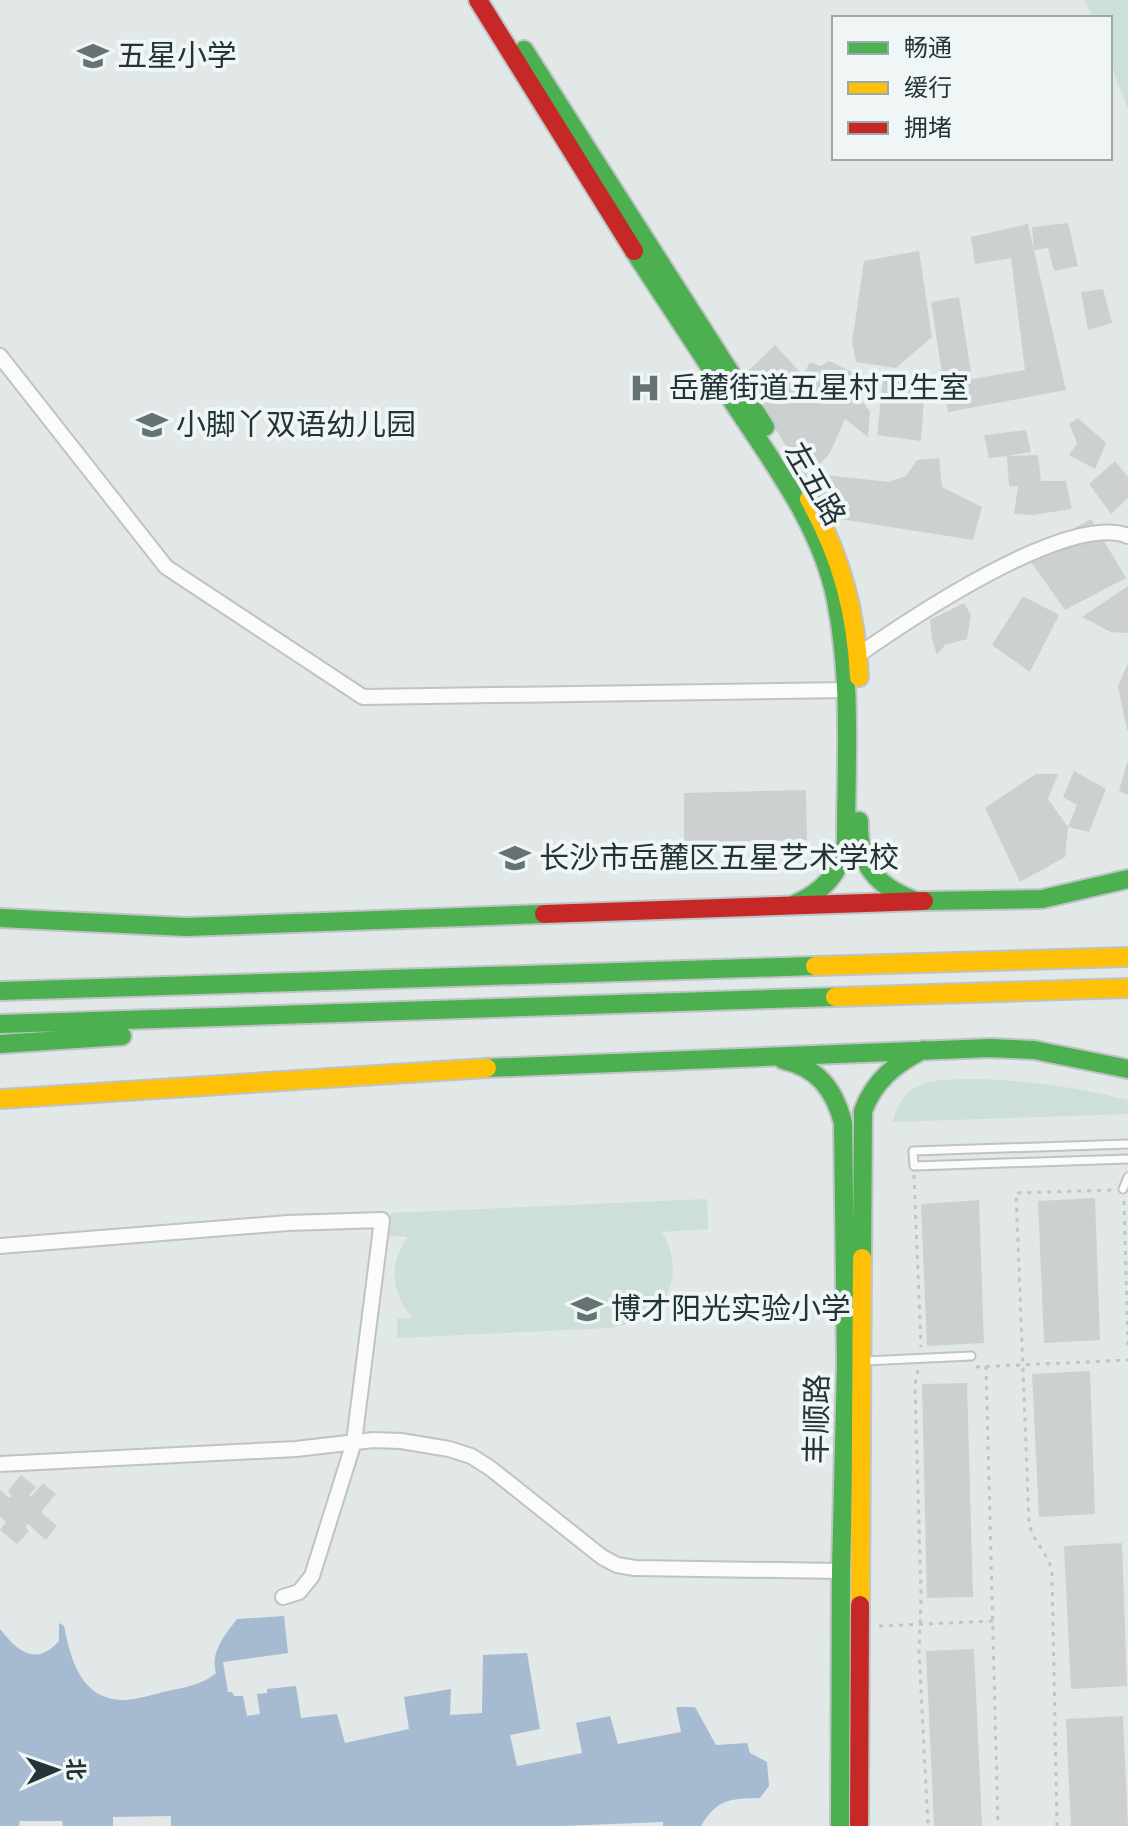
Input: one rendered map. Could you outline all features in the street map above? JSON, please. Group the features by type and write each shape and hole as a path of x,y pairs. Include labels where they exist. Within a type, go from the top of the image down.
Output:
{"main road":[{"name":"左五路","path":"478,0 623,235 803,513 821,552 852,659 846,690 844,859 836,875 822,890 793,905"},
{"name":"左五路","path":"492,0 713,342 829,532 853,604 852,659 860,850 864,860 885,886 916,901"},
{"path":"0,918 186,927 1042,899 1128,879"},
{"path":"0,991 1128,957"},
{"path":"0,980 186,984"},
{"path":"0,1024 1128,988"},
{"path":"0,1044 336,1022 419,1011"},
{"path":"0,1099 516,1066 990,1048 1034,1050 1128,1069"},
{"path":"859,1826 863,1111 867,1097 876,1084 900,1062 923,1050"},
{"name":"丰顺路","path":"768,1057 801,1062 815,1071 838,1102 843,1123 846,1363 840,1826"}],"street":[{"path":"0,356 166,567 363,697 846,690"},
{"path":"852,659 906,622 1034,550 1083,534 1120,533 1128,536"},
{"path":"0,1246 288,1223 382,1220 354,1442 312,1576 299,1592 283,1597"},
{"path":"0,1464 296,1449 354,1442 428,1444 471,1456 490,1468 602,1557 617,1565 635,1568 841,1571"}],"lane":[{"path":"1128,1144 913,1151 914,1166 1128,1159"},
{"path":"1123,1189 1128,1177"},
{"path":"863,1361 971,1356"}],"path":[{"path":"914,1166 922,1347 915,1385 928,1826"},
{"path":"1057,1826 1052,1572 1050,1559 1030,1532 1016,1193 1123,1189 1128,1345"},
{"path":"972,1367 1128,1360"},
{"path":"986,1366 998,1826"},
{"path":"859,1626 993,1621"}],"shaded area":[{"path":"1085,0 1128,0 1128,109 1112,68 1112,16 1091,16"},
{"path":"973,1079 1032,1083 1109,1095 1128,1100 1128,1114 893,1122 905,1096 922,1084"},
{"path":"707,1199 708,1229 662,1232 670,1250 672,1281 658,1306 630,1323 611,1328 397,1338 397,1319 413,1318 400,1299 395,1278 397,1257 408,1237 388,1236 391,1213"}],"water":[{"path":"284,1616 288,1653 223,1662 228,1692 243,1696 247,1716 260,1714 257,1694 267,1693 267,1689 296,1686 301,1718 337,1714 345,1743 409,1729 404,1697 451,1689 450,1715 482,1713 483,1655 527,1653 540,1729 510,1735 517,1766 582,1753 576,1723 610,1716 618,1744 681,1732 676,1707 695,1707 716,1745 747,1743 750,1753 767,1762 769,1786 760,1798 733,1800 719,1805 701,1826 663,1826 663,1822 560,1826 171,1826 171,1816 113,1817 113,1826 63,1826 62,1821 20,1821 19,1826 0,1826 0,1629 20,1649 35,1654 51,1649 59,1641 59,1623 64,1626 75,1665 88,1686 111,1699 126,1700 205,1680 216,1673 217,1651 237,1619"}],"building":[{"path":"1068,223 1078,266 1054,271 1048,248 1034,250 1032,227"},
{"path":"1028,224 1066,390 948,412 931,302 959,297 972,379 1025,370 1011,258 975,264 971,237"},
{"path":"919,251 932,337 896,368 856,362 852,342 864,261"},
{"path":"1103,289 1112,323 1088,330 1081,292"},
{"path":"775,345 803,375 810,362 821,366 829,361 856,374 855,393 870,411 868,437 845,419 830,453 806,479 743,376"},
{"path":"883,380 925,384 921,441 877,435"},
{"path":"1078,418 1106,443 1095,469 1069,455 1077,443 1069,424"},
{"path":"1026,430 1031,452 989,458 984,435"},
{"path":"1038,455 1041,481 1066,481 1072,509 1032,515 1014,514 1018,486 1009,486 1007,456"},
{"path":"939,458 942,487 982,507 973,540 827,517 810,487 825,475 889,482 906,476 917,460"},
{"path":"1115,461 1128,477 1128,498 1111,514 1089,484"},
{"path":"1091,519 1126,578 1065,610 1026,555"},
{"path":"1128,586 1128,633 1111,632 1082,617"},
{"path":"1023,596 1059,615 1030,672 992,645"},
{"path":"964,603 971,615 967,639 945,645 937,655 930,620"},
{"path":"1128,663 1128,730 1127,730 1118,686"},
{"path":"1128,762 1128,795 1119,791"},
{"path":"1074,771 1106,789 1089,832 1068,827 1077,805 1063,797"},
{"path":"1036,774 1058,774 1048,799 1068,827 1065,857 1020,882 985,808"},
{"path":"806,790 807,840 684,842 684,793"},
{"path":"1095,1198 1100,1340 1044,1343 1038,1201"},
{"path":"979,1200 984,1343 927,1346 921,1204"},
{"path":"1090,1371 1095,1514 1039,1517 1032,1374"},
{"path":"967,1383 973,1597 927,1598 922,1384"},
{"path":"21,1475 36,1487 29,1495 31,1497 43,1483 56,1494 41,1512 57,1526 46,1540 28,1524 25,1527 29,1531 17,1544 0,1530 6,1522 0,1517 0,1490 9,1498 12,1496 8,1491"},
{"path":"1122,1543 1127,1686 1071,1689 1064,1546"},
{"path":"974,1649 982,1826 934,1826 926,1651"},
{"path":"1123,1716 1128,1826 1071,1826 1066,1719"}],"traffic: fast":[{"path":"524,50 765,427"},
{"path":"634,251 796,500 820,548 836,600 846,690 846,842 835,873 821,888 793,905"},
{"path":"859,821 862,850 872,872 890,888 916,901"},
{"path":"924,901 1042,899 1128,879"},
{"path":"0,918 186,927 544,914"},
{"path":"0,991 815,966"},
{"path":"0,1024 835,997"},
{"path":"0,1044 122,1036"},
{"path":"487,1068 990,1048 1034,1050 1128,1069"},
{"path":"862,1258 863,1111 873,1091 887,1074 923,1050"},
{"path":"783,1060 806,1068 823,1082 835,1100 843,1123 846,1363 840,1826"}],"traffic: slow":[{"path":"809,499 830,542 845,585 859,677"},
{"path":"815,966 1128,957"},
{"path":"835,997 1128,988"},
{"path":"0,1099 487,1068"},
{"path":"860,1605 862,1258"}],"traffic: jam":[{"path":"478,0 634,251"},
{"path":"544,914 924,901"},
{"path":"859,1826 860,1605"}],"place":[{"name":"五星小学","path":"93,56"},
{"name":"岳麓街道五星村卫生室","path":"645,388"},
{"name":"小脚丫双语幼儿园","path":"152,425"},
{"name":"长沙市岳麓区五星艺术学校","path":"515,858"},
{"name":"博才阳光实验小学","path":"587,1309"}]}
